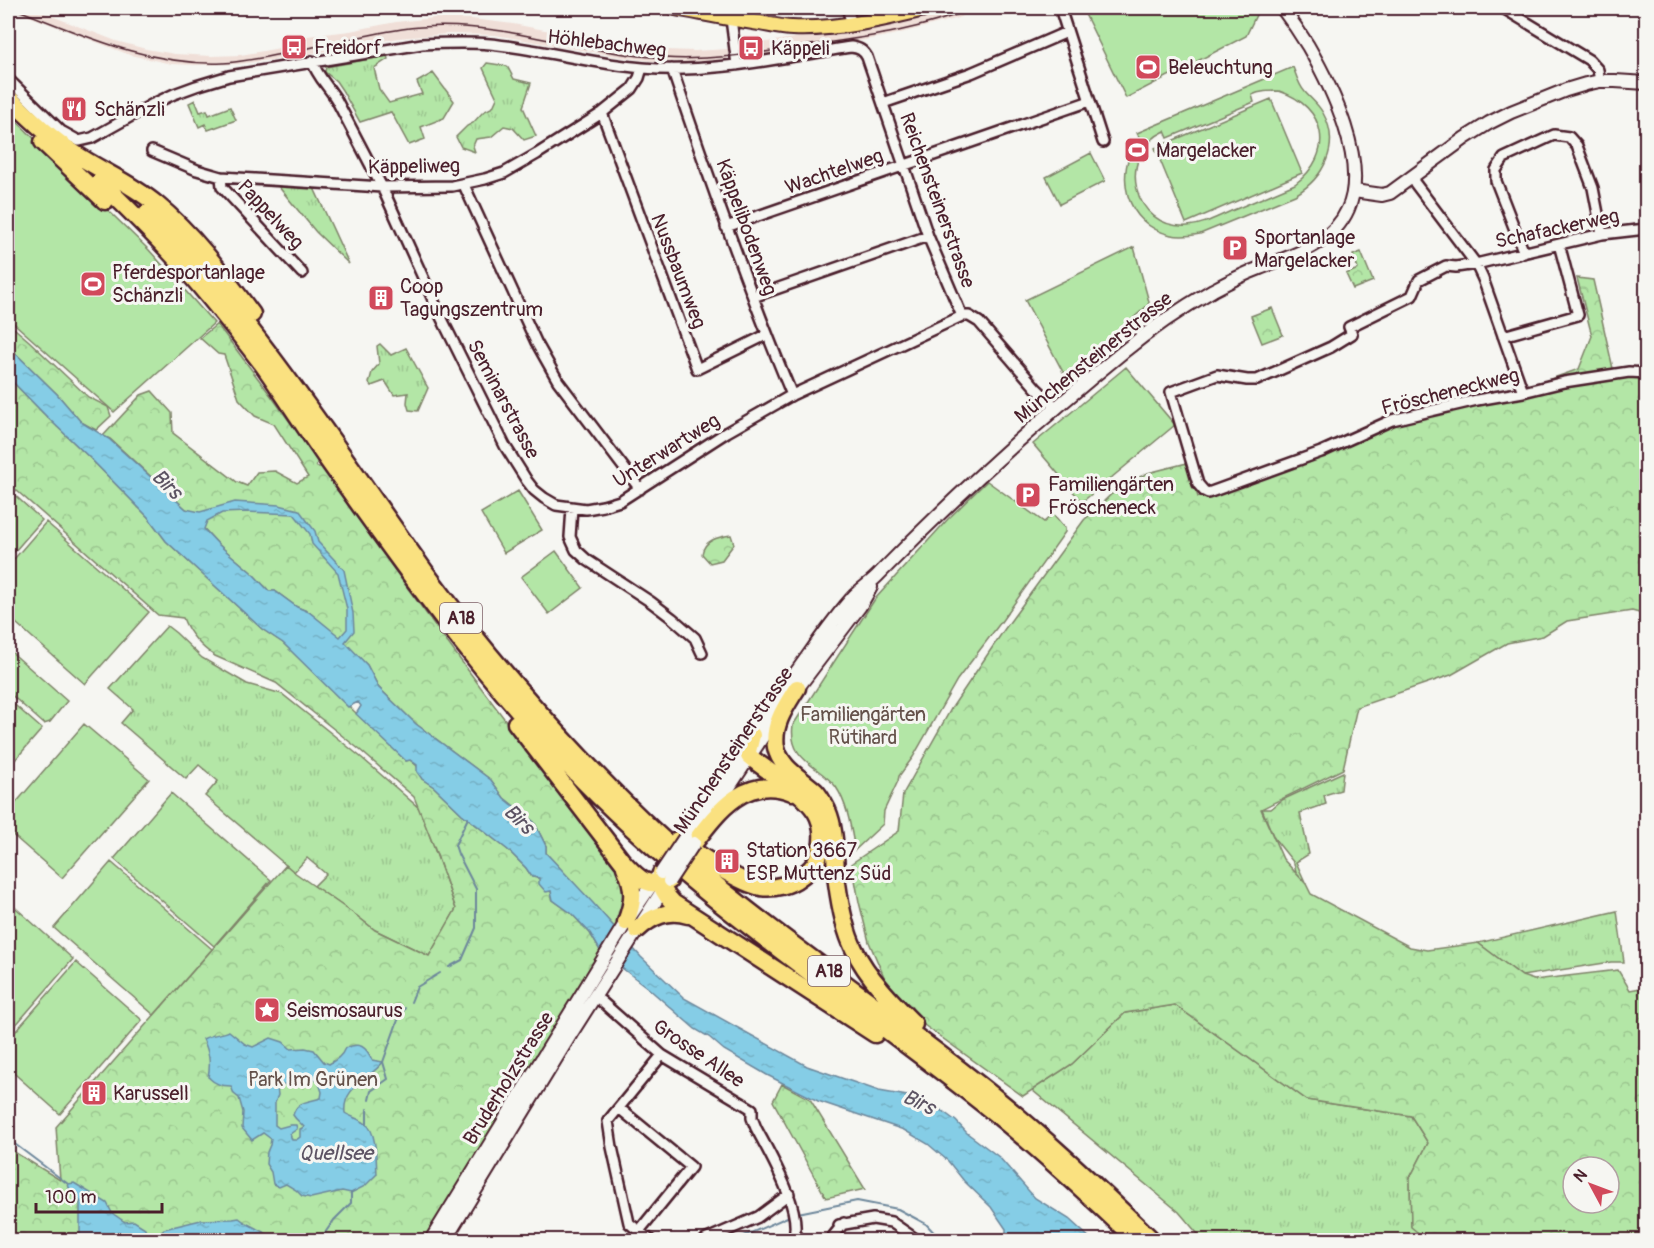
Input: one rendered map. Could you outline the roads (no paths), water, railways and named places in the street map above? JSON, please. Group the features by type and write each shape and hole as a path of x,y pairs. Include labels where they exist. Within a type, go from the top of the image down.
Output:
{"highway":[{"path":"8,97 58,142 140,192 167,213 186,232 218,269 266,334 321,414 324,428"},
{"path":"8,109 166,260 241,346 261,363"},
{"name":"A18","path":"100,182 170,252 199,285 261,363 406,568 465,646 518,711 569,767 627,824 693,882 991,1110 1136,1240"},
{"name":"A18","path":"148,212 216,287 258,339 433,582 484,646 548,722 655,833 738,902 1024,1120 1152,1240"},
{"path":"406,568 506,711 622,861 642,880 661,882 673,903 881,1038 932,1073 1011,1135 1049,1160"},
{"path":"797,688 780,718 776,740 781,759 798,779"},
{"path":"616,793 676,839 721,868 752,884 773,887 795,881 815,865 819,855 822,832 817,814 794,789 748,750"},
{"path":"748,750 798,779 815,792 824,803 834,832 840,904 854,950 885,995 921,1032 958,1060 968,1076"},
{"path":"689,840 734,799 754,789 775,787 802,797"},
{"path":"622,861 631,880 636,899 631,926 645,923 653,913 678,912 694,917"}],"main road":[{"path":"675,8 726,14 791,28 852,24 928,8"},
{"path":"1282,8 1307,44 1339,110 1351,149 1355,173 1354,191 1387,195 1489,123 1566,90 1600,81 1647,83"},
{"name":"Münchensteinerstrasse","path":"653,913 661,882 828,628 855,596 983,472 1124,351 1216,289 1318,244 1341,221 1348,210 1354,191"},
{"name":"Münchensteinerstrasse","path":"748,750 860,606 878,576"},
{"name":"Münchensteinerstrasse","path":"636,899 661,882"},
{"name":"Bruderholzstrasse","path":"567,1029 615,940 631,926"},
{"name":"Bruderholzstrasse","path":"435,1240 567,1029 624,949 631,926"}],"street":[{"path":"847,8 852,24"},
{"path":"1060,8 1103,142"},
{"path":"1503,8 1589,60 1598,70 1600,81"},
{"path":"726,14 737,65"},
{"path":"882,103 971,73 1067,32"},
{"name":"Höhlebachweg","path":"8,79 61,131 79,141 87,140 105,131 153,104 196,86 229,76 422,44 491,45 642,68 672,69 737,65 851,46"},
{"name":"Reichensteinerstrasse","path":"851,46 859,48 867,57 928,236 962,316 969,316 979,322 1036,388 1057,408"},
{"name":"Seminarstrasse","path":"312,62 316,73 336,99 382,187 440,315 505,446 534,490 556,504 572,508"},
{"name":"Käppeliweg","path":"152,151 197,170 221,177 382,187 464,185 504,173 602,112 632,89 642,68"},
{"name":"Käppelibodenweg","path":"672,69 726,227 766,335 792,395"},
{"name":"Wachtelweg","path":"726,227 1090,101"},
{"name":"Nussbaumweg","path":"602,112 697,369 766,335"},
{"path":"1524,253 1496,182 1496,170 1504,158 1554,135 1569,137 1577,146 1593,188 1602,234"},
{"path":"1647,141 1645,147 1647,155"},
{"name":"Pappelweg","path":"221,177 222,187 302,273"},
{"path":"1411,178 1476,264 1523,392"},
{"path":"464,185 536,342 558,381 640,489"},
{"name":"Schafackerweg","path":"1189,456 1171,392 1217,375 1257,380 1331,347 1352,334 1349,327 1412,296 1419,280 1446,266 1476,264 1602,234 1647,228"},
{"path":"753,297 928,236"},
{"path":"1503,336 1578,315 1559,244"},
{"name":"Unterwartweg","path":"572,508 586,509 620,501 727,432 792,395 962,316"},
{"name":"Fröscheneckweg","path":"1189,456 1198,484 1208,493 1321,452 1392,420 1564,382 1629,372 1647,373"},
{"path":"572,508 570,537 576,550 587,560 672,618 695,638 702,653"},
{"name":"Grosse Allee","path":"601,1001 662,1055 752,1109 752,1118 756,1128 789,1194"},
{"path":"650,1240 629,1223 608,1121 662,1055"},
{"path":"619,1108 691,1167 639,1231"},
{"path":"705,1240 758,1217 789,1194 796,1222 793,1240"},
{"path":"830,1240 842,1224 873,1220 891,1222 917,1240"}],"water":[{"name":"Birs","path":"8,346 57,394 81,422 109,439 186,509 200,512 235,502 279,505 299,510 315,531 318,542 344,570 353,613 354,631 345,642 367,665 379,688 416,724 491,780 504,798 534,822 546,846 546,853 641,957 684,998 807,1066 879,1091 913,1097 927,1111 941,1110 999,1157 1035,1198 1069,1219 1092,1240 1006,1240 1006,1229 991,1207 964,1181 948,1161 928,1144 904,1130 818,1101 724,1050 695,1029 648,988 601,952 590,933 571,913 553,900 551,891 546,892 539,884 539,878 532,877 508,850 422,779 417,772 417,765 410,760 406,761 356,714 361,706 358,702 348,707 283,643 262,629 166,541 148,517 8,377","holes":["222,513 294,514 310,534 312,544 338,573 347,609 347,629 340,637 309,612 297,607 275,591 269,591 204,529 207,521"]},
{"name":"Quellsee","path":"229,1031 245,1044 253,1047 271,1038 283,1042 291,1049 314,1050 324,1062 329,1064 338,1058 345,1048 355,1045 365,1048 372,1060 383,1062 352,1090 345,1104 345,1113 366,1124 374,1140 377,1174 365,1186 351,1193 342,1191 311,1198 302,1196 286,1184 279,1187 273,1184 271,1172 266,1164 271,1139 263,1133 252,1140 242,1128 243,1112 239,1098 234,1094 231,1086 218,1084 208,1077 209,1057 203,1039","holes":["318,1080 322,1092 321,1098 304,1102 295,1110 293,1115 304,1127 300,1129 300,1137 292,1140 290,1134 297,1129 296,1125 279,1128 275,1125 277,1087"]},
{"path":"74,1183 107,1203 112,1213 125,1222 134,1221 145,1228 146,1235 154,1238 164,1229 201,1220 239,1218 267,1234 267,1240 80,1240 80,1201 70,1191 68,1184"}],"waterway":[{"path":"449,967 462,960 476,928 476,889 455,845 468,818"},
{"path":"411,1002 417,987 440,973"},
{"path":"369,1100 371,1091 388,1079 383,1062 398,1020 405,1008"},
{"path":"367,1109 367,1125"},
{"path":"8,1139 68,1184"},
{"path":"320,1240 334,1220 351,1203 351,1193"},
{"path":"798,1213 857,1201 898,1209 926,1224 941,1240"},
{"path":"735,1240 792,1215"}],"tunnel":[{"path":"119,183 148,212"}],"tram line":[{"path":"13,8 115,46 142,54 195,63 239,62 387,31 439,26 502,31 603,51 643,56 682,59 717,57 890,33 932,23 973,8"}],"place":[{"name":"Freidorf","path":"294,47"},
{"name":"Käppeli","path":"751,48"},
{"name":"Beleuchtung","path":"1148,67"},
{"name":"Schänzli","path":"74,109"},
{"name":"Margelacker","path":"1137,150"},
{"name":"Sportanlage Margelacker","path":"1235,248"},
{"name":"Pferdesportanlage Schänzli","path":"93,284"},
{"name":"Coop Tagungszentrum","path":"381,298"},
{"name":"Familiengärten Fröscheneck","path":"1028,495"},
{"name":"Station 3667 ESP Muttenz Süd","path":"727,861"},
{"name":"Seismosaurus","path":"267,1010"},
{"name":"Karussell","path":"94,1093"}],"park label":[{"name":"Familiengärten Rütihard","path":"863,726"},
{"name":"Park Im Grünen","path":"313,1079"}]}
